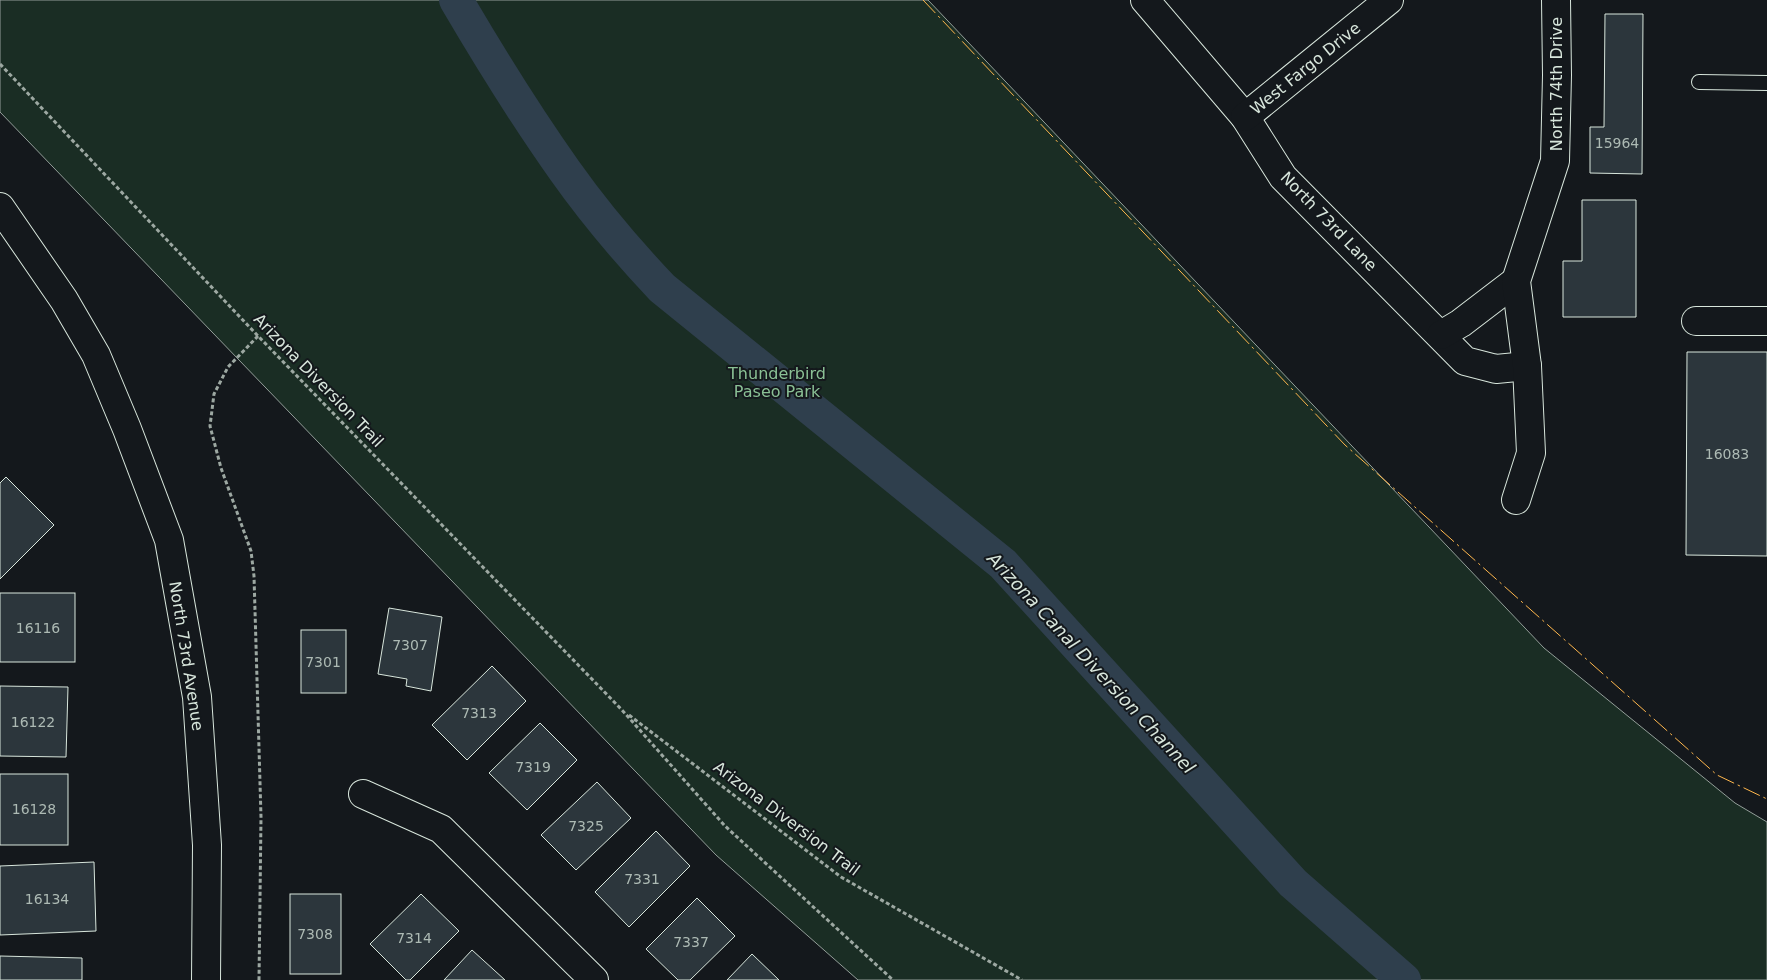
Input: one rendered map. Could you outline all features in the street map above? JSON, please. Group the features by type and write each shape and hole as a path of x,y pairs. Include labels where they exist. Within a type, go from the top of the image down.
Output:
{"street":[{"name":"North 73rd Lane","path":"1145,0 1245,117 1283,177 1465,361 1496,369 1527,366"},
{"name":"West Fargo Drive","path":"1245,117 1389,0"},
{"name":"North 74th Drive","path":"1516,500 1531,453 1527,366 1516,281 1555,161 1556,0"},
{"name":"North 73rd Avenue","path":"0,208 64,300 96,355 127,429 169,540 197,697 207,845 206,980"},
{"path":"1441,335 1461,323 1516,281"},
{"path":"1696,321 1767,321"},
{"path":"363,794 441,829 594,980"}],"lane":[{"path":"1699,82 1767,83"}],"path":[{"name":"Arizona Diversion Trail","path":"0,64 258,336 622,710 725,826 893,980"},
{"path":"258,336 228,367 214,394 210,426 221,468 251,551 254,576 261,817 259,980"},
{"name":"Arizona Diversion Trail","path":"622,710 841,877 1022,980"}],"green space":[{"name":"Thunderbird Paseo Park","path":"0,0 928,0 1544,648 1735,803 1767,822 1767,980 858,980 716,855 0,112"}],"building":[{"path":"1605,14 1643,14 1642,174 1590,173 1590,127 1604,127"},
{"path":"1582,200 1636,200 1636,317 1563,317 1563,261 1582,261"},
{"path":"1687,352 1767,352 1767,556 1686,555"},
{"path":"6,477 54,525 0,579 0,483"},
{"path":"0,593 75,593 75,662 0,662"},
{"path":"389,608 442,617 431,691 406,686 407,679 378,674"},
{"path":"301,630 346,630 346,693 301,693"},
{"path":"492,666 526,701 467,760 432,725"},
{"path":"0,686 68,687 66,757 0,756"},
{"path":"540,723 577,760 527,810 489,773"},
{"path":"0,774 68,774 68,845 0,845"},
{"path":"597,782 631,818 576,870 541,835"},
{"path":"656,831 690,866 629,927 595,892"},
{"path":"94,862 96,931 0,935 0,866"},
{"path":"290,894 341,894 341,974 290,974"},
{"path":"421,894 459,931 410,980 406,980 370,944"},
{"path":"697,898 735,936 690,980 678,980 646,949"},
{"path":"472,950 505,980 444,980"},
{"path":"752,954 779,980 727,980"},
{"path":"0,956 82,958 82,980 0,980"}],"waterway":[{"name":"Arizona Canal Diversion Channel","path":"456,0 509,87 565,171 611,231 662,288 1003,564 1293,883 1404,980"}],"power":[{"path":"923,0 1345,445 1717,775 1767,799"}]}
